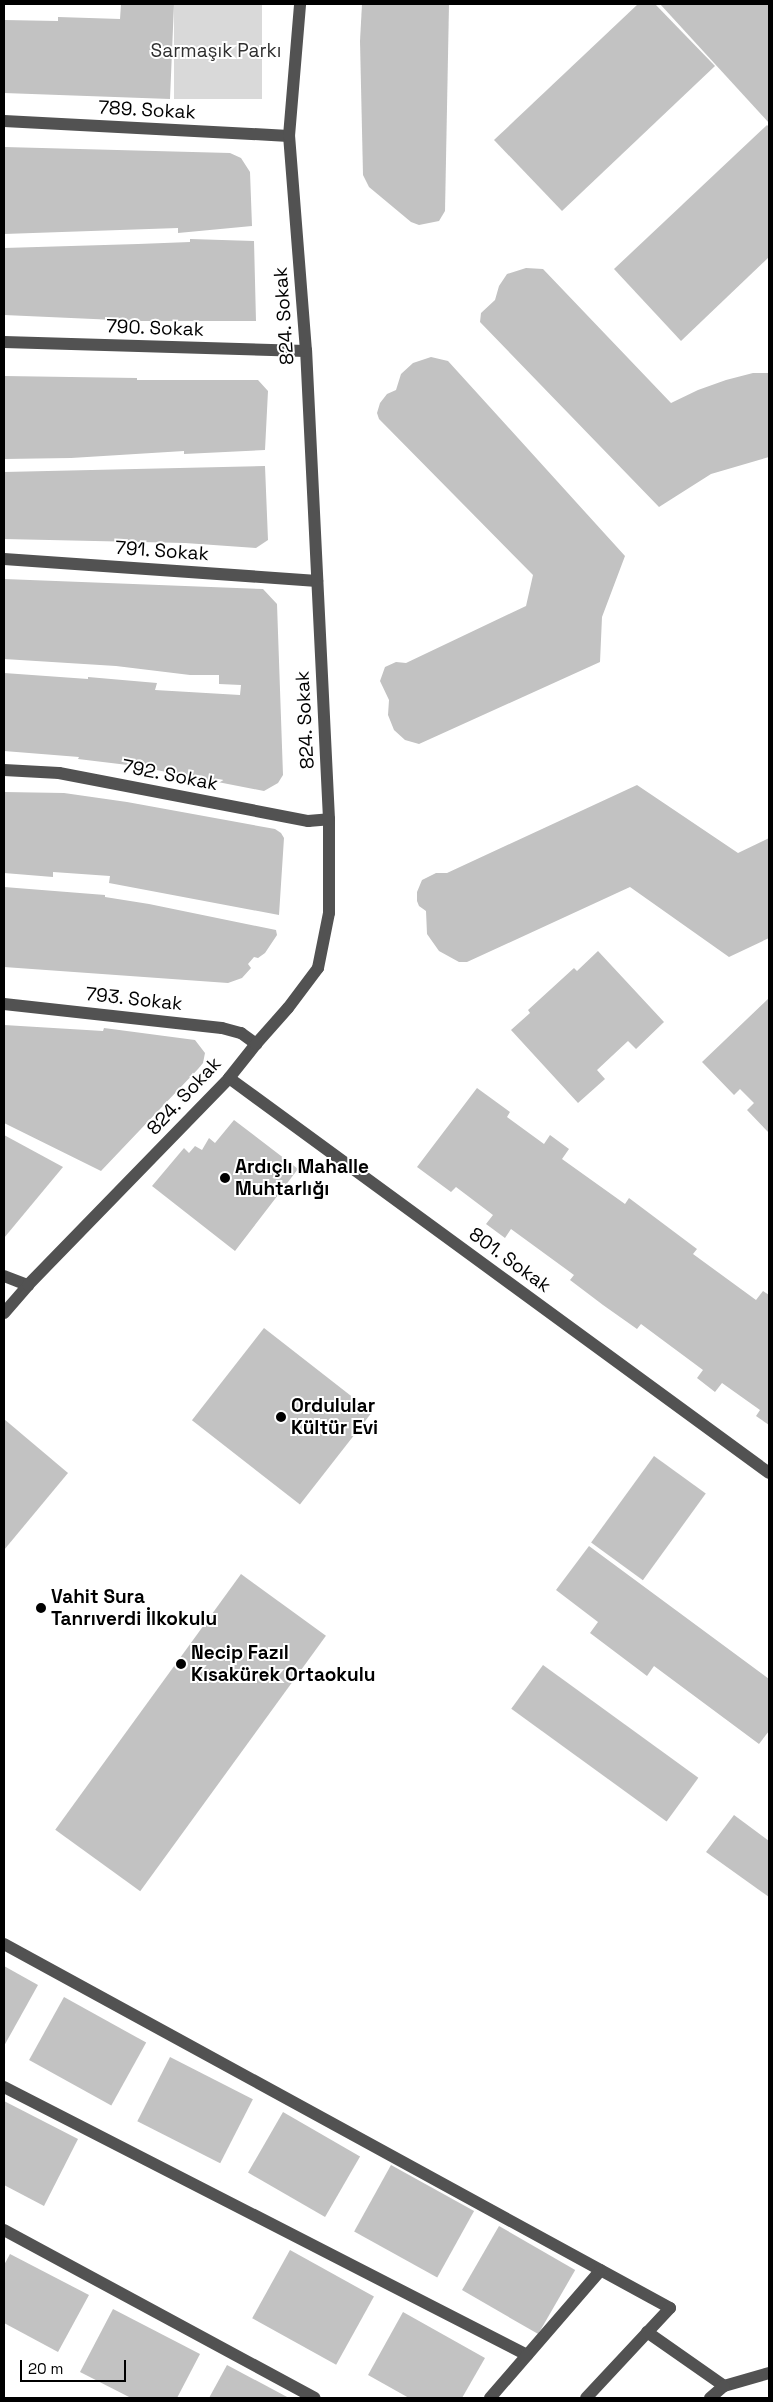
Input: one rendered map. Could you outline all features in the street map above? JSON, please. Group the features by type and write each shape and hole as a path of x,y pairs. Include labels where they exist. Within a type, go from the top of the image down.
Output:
{"street":[{"name":"824. Sokak","path":"4,1313 28,1285 230,1078 256,1044 288,1008 318,968 329,913 329,819 306,351 289,136 300,4"},
{"name":"789. Sokak","path":"4,121 289,136"},
{"name":"790. Sokak","path":"4,342 306,351"},
{"name":"791. Sokak","path":"4,559 318,581"},
{"name":"792. Sokak","path":"4,770 59,773 308,822 329,819"},
{"name":"793. Sokak","path":"4,1004 222,1028 241,1033 256,1044"},
{"name":"801. Sokak","path":"230,1078 769,1472"},
{"path":"4,1276 28,1285"},
{"path":"4,1944 670,2308 586,2398"},
{"path":"4,2087 527,2355"},
{"path":"4,2230 315,2398"},
{"path":"490,2398 601,2270"},
{"path":"647,2332 724,2386"},
{"path":"710,2398 724,2386 769,2373"}],"green space":[{"name":"Sarmaşık Parkı","path":"174,4 262,4 262,99 174,99"}],"building":[{"path":"121,4 174,4 170,99 4,93 4,20 58,21 58,17 120,19"},
{"path":"362,4 449,4 445,211 439,221 419,225 411,222 369,187 363,175 360,41"},
{"path":"638,4 655,4 715,66 562,211 494,140"},
{"path":"660,4 769,4 769,123"},
{"path":"767,125 769,127 769,257 681,341 614,269"},
{"path":"4,147 230,153 241,158 250,172 252,226 178,233 178,228 4,234"},
{"path":"190,239 254,241 256,321 138,321 4,315 4,248 190,242"},
{"path":"526,268 543,269 671,403 698,390 726,380 753,373 769,373 769,457 711,474 659,507 480,322 481,313 495,300 499,286 507,274"},
{"path":"431,357 448,361 625,556 602,617 600,662 419,744 405,740 394,730 388,715 389,700 380,681 385,667 396,662 406,663 526,606 533,575 379,419 377,413 380,403 387,394 396,390 401,374 413,363"},
{"path":"4,376 137,378 137,380 258,380 268,391 265,450 184,454 184,451 71,458 4,459"},
{"path":"265,466 268,540 256,548 185,543 4,539 4,472"},
{"path":"4,579 263,589 277,604 283,775 278,783 264,791 136,766 78,759 79,757 4,751 4,673 157,683 155,690 240,695 241,685 219,684 219,675 190,675 116,666 4,659"},
{"path":"637,785 738,853 769,838 769,938 729,957 630,887 467,962 459,962 439,951 427,934 426,911 419,906 417,901 417,892 422,880 436,873 447,873"},
{"path":"4,792 64,793 127,802 275,829 284,838 279,915 109,883 110,876 53,872 53,877 4,873"},
{"path":"4,887 105,895 105,897 276,930 277,935 265,953 258,958 254,957 248,964 251,968 242,978 228,983 4,967"},
{"path":"598,951 664,1022 636,1049 628,1041 597,1070 605,1079 578,1103 511,1030 530,1013 528,1010 574,968 577,971"},
{"path":"769,998 769,1133 747,1110 754,1103 740,1089 734,1095 702,1062"},
{"path":"4,1025 103,1031 104,1028 195,1040 205,1053 203,1063 198,1069 101,1171 4,1123"},
{"path":"477,1088 510,1112 507,1117 544,1144 550,1135 569,1149 562,1159 625,1204 629,1198 697,1249 693,1254 756,1300 763,1291 769,1295 769,1425 756,1416 760,1410 722,1383 715,1392 697,1378 703,1370 641,1324 637,1329 603,1305 570,1280 574,1275 511,1229 505,1238 486,1224 493,1215 456,1187 451,1192 417,1167"},
{"name":"Ardıçlı Mahalle Muhtarlığı","path":"234,1120 298,1169 235,1251 152,1186 184,1148 189,1153 195,1146 202,1150 209,1138 215,1143"},
{"path":"4,1135 63,1167 4,1238"},
{"name":"Ordulular Kültür Evi","path":"264,1328 372,1412 300,1505 192,1420"},
{"path":"4,1419 68,1473 4,1550"},
{"path":"654,1456 706,1494 643,1580 591,1543"},
{"path":"589,1546 769,1679 769,1731 759,1744 654,1666 647,1676 590,1633 598,1622 556,1590"},
{"path":"241,1574 326,1636 140,1891 55,1830"},
{"path":"543,1665 698,1778 667,1822 511,1709"},
{"path":"734,1815 769,1841 769,1897 706,1852"},
{"path":"4,1966 38,1985 4,2046"},
{"path":"64,1997 146,2043 111,2106 29,2060"},
{"path":"170,2057 253,2099 220,2163 137,2121"},
{"path":"4,2101 78,2139 44,2206 4,2185"},
{"path":"283,2112 360,2156 325,2217 248,2173"},
{"path":"391,2165 474,2211 437,2278 354,2231"},
{"path":"499,2226 575,2270 538,2334 462,2290"},
{"path":"290,2250 374,2297 336,2365 252,2318"},
{"path":"10,2254 89,2295 58,2352 4,2323 4,2265"},
{"path":"113,2309 200,2354 177,2398 131,2398 80,2372"},
{"path":"403,2312 485,2358 462,2398 409,2398 368,2375"},
{"path":"227,2365 289,2398 209,2398"}],"place":[{"name":"Ardıçlı Mahalle Muhtarlığı","path":"225,1178"},
{"name":"Ordulular Kültür Evi","path":"281,1417"},
{"name":"Vahit Sura Tanrıverdi İlkokulu","path":"41,1608"},
{"name":"Necip Fazıl Kısakürek Ortaokulu","path":"181,1664"}]}
